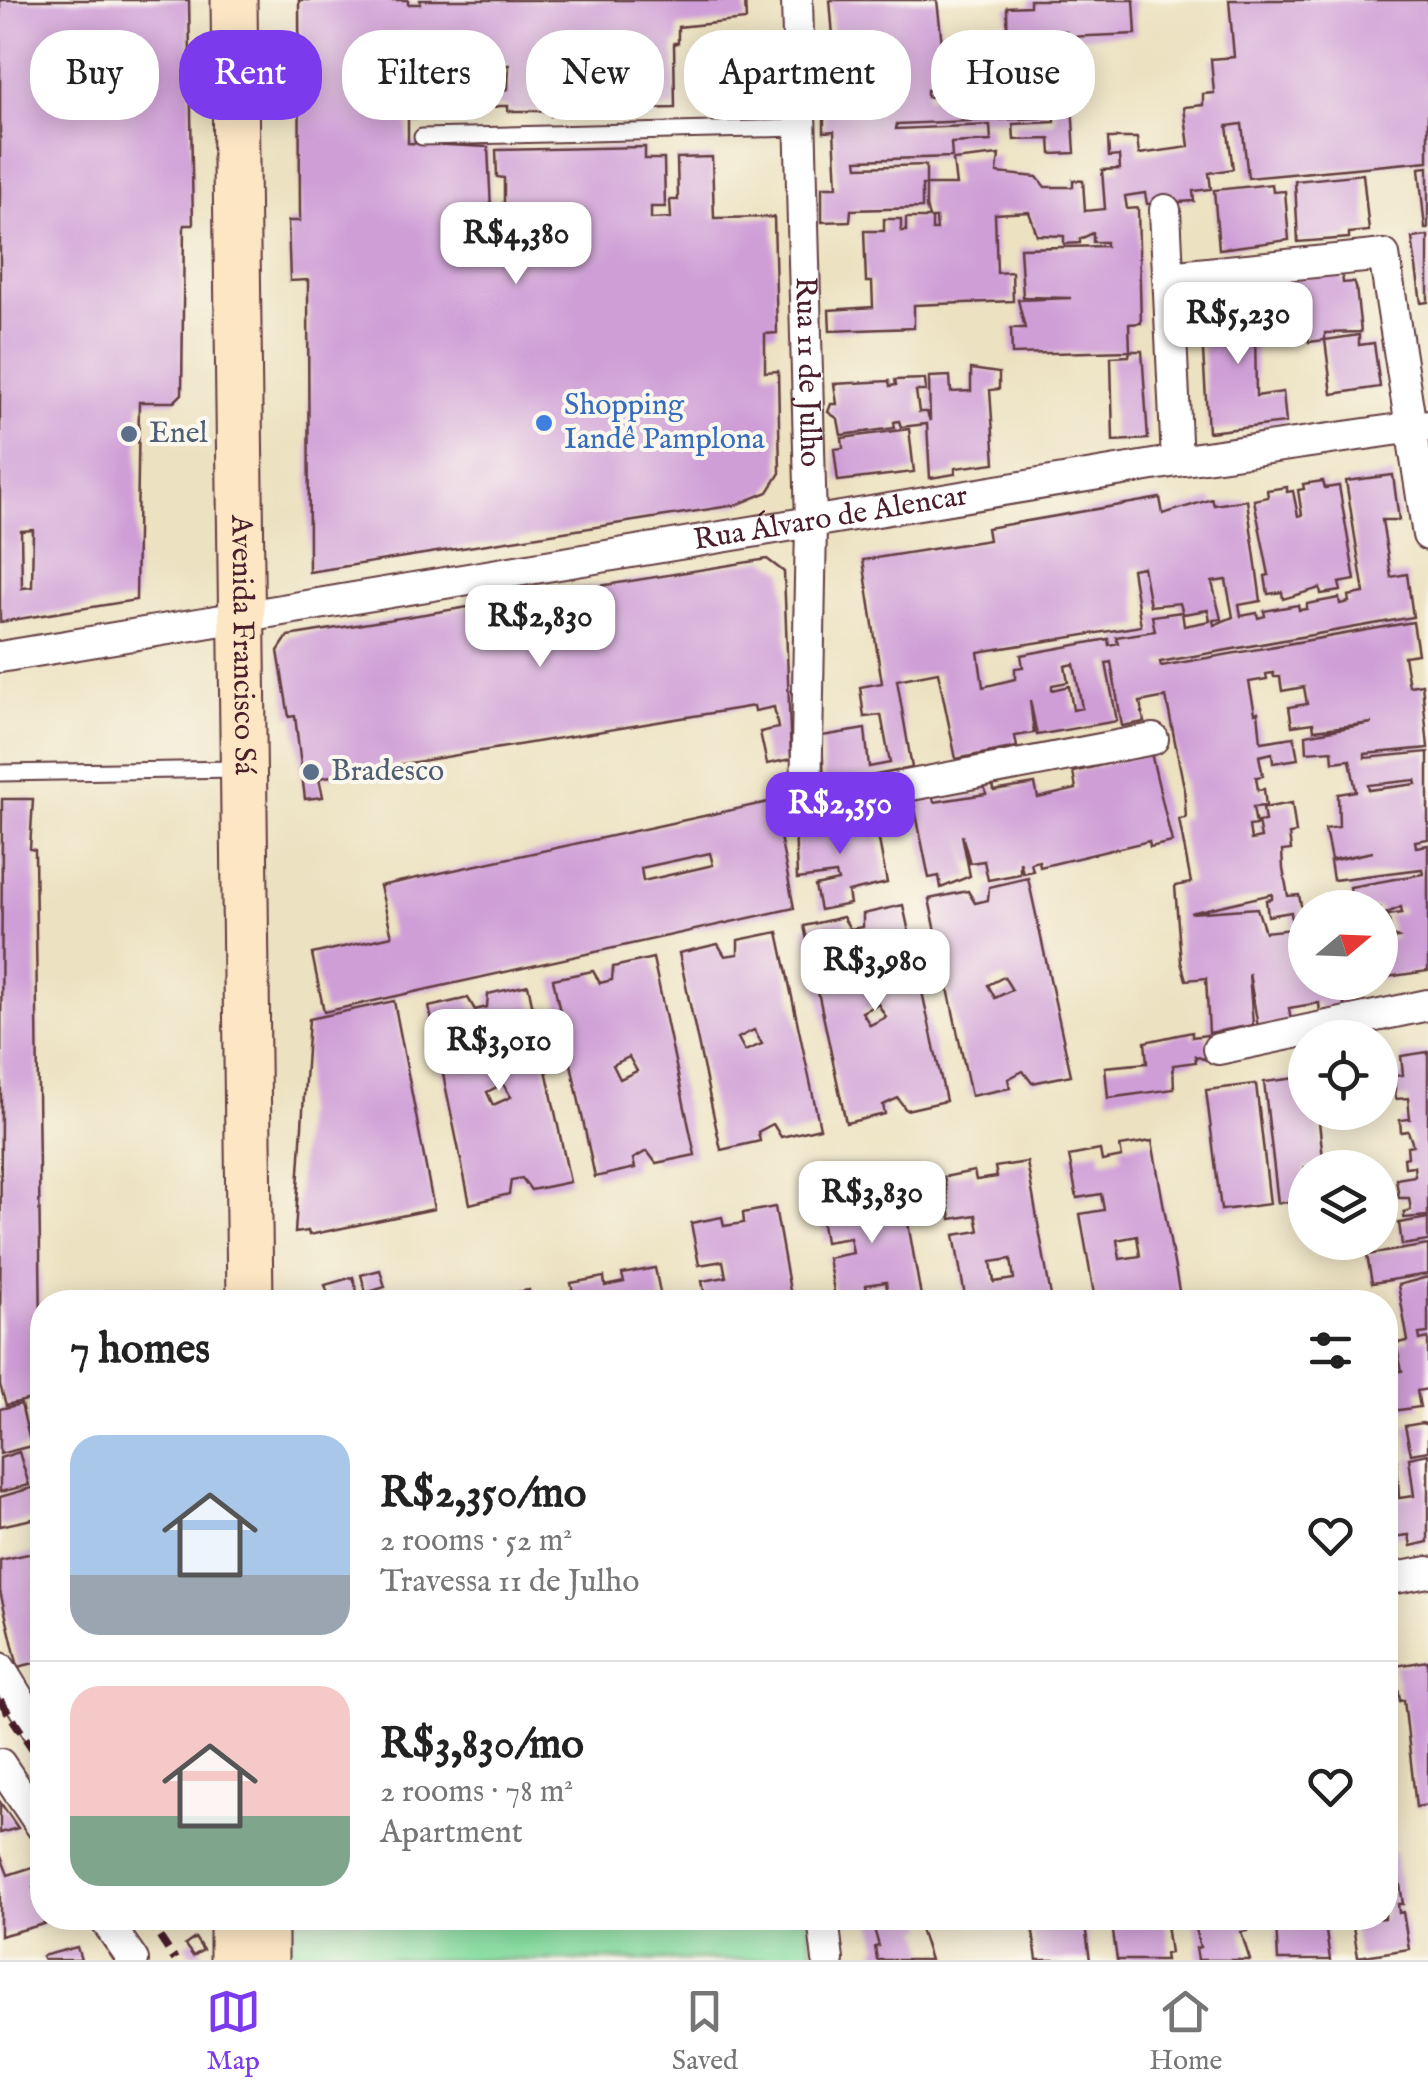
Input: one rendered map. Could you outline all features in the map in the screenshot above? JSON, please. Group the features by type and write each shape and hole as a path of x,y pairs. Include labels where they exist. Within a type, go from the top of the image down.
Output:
{"main road":[{"name":"Avenida Francisco Sá","path":"234,0 247,1290"},
{"path":"233,1930 234,1960"},
{"path":"265,1930 265,1960"}],"street":[{"name":"Rua 11 de Julho","path":"797,0 811,523 806,805 1153,738"},
{"path":"1165,210 1176,461"},
{"path":"1168,277 1384,256 1420,426 1428,535"},
{"name":"Rua Álvaro de Alencar","path":"0,657 1176,461 1420,426"},
{"path":"1218,1049 1428,1005"},
{"path":"1398,1578 1428,1572"},
{"path":"0,1668 30,1717"},
{"path":"0,1764 30,1809"},
{"path":"112,1930 133,1960"},
{"path":"824,1930 828,1960"}],"lane":[{"path":"422,137 799,128"},
{"path":"0,773 241,768"}],"green space":[{"path":"279,1930 809,1930 814,1960 290,1960"}],"building":[{"path":"0,0 189,0 190,30 179,30 179,120 191,120 193,225 184,225 182,394 174,402 139,402 136,600 0,622","holes":["33,530 32,587 22,588 21,531"]},
{"name":"Shopping Iandê Pamplona","path":"299,0 408,0 408,4 420,4 420,0 745,0 746,20 678,27 678,43 674,43 675,108 664,108 664,30 526,30 526,111 508,111 506,30 342,30 342,120 408,120 408,143 488,147 491,209 456,212 456,221 497,220 497,205 504,205 504,178 497,177 496,150 645,147 645,159 664,159 665,207 651,207 651,219 671,218 670,200 678,200 677,158 712,157 714,218 774,217 777,333 765,334 765,372 778,371 780,473 768,492 736,505 309,572 308,280 290,281 288,221 300,221 300,120 322,120 322,30 299,30"},
{"path":"830,0 937,0 940,30 931,30 931,90 927,90 927,97 931,97 931,120 994,120 897,124 896,129 990,125 991,141 951,143 952,157 857,160 858,167 926,165 922,208 851,210 850,221 822,222 822,187 837,187 834,131 824,132 824,120 911,120 911,30 832,30"},
{"path":"1030,0 1134,0 1136,34 1095,36 1095,30 1007,30 1007,7 1030,6"},
{"path":"1229,0 1428,0 1428,161 1248,178 1242,124 1227,126 1233,169 1209,173 1211,189 1193,191 1194,201 1147,204 1145,193 1125,196 1127,209 1138,208 1141,323 1129,324 1130,351 1012,354 1011,328 1025,328 1018,300 1071,298 1023,297 1020,248 1106,246 1106,242 1093,242 1093,233 1080,239 1080,243 1064,244 1064,236 1037,235 1029,212 995,214 997,273 1012,272 1013,301 914,305 914,328 830,331 829,310 873,307 872,282 866,282 864,231 884,231 884,219 901,219 901,231 906,231 906,218 929,218 926,185 956,185 953,160 999,155 997,173 1037,177 1045,187 1073,187 1073,180 1083,181 1085,211 1105,209 1102,170 1120,169 1119,156 1109,157 1108,138 1137,138 1139,154 1189,147 1184,107 1203,105 1203,94 1214,93 1211,59 1234,57"},
{"path":"1073,120 1075,153 1051,154 1050,139 1014,140 1013,124"},
{"path":"1428,167 1428,229 1425,229 1419,168"},
{"path":"1363,174 1369,231 1349,233 1349,238 1298,242 1295,181"},
{"path":"1272,184 1273,192 1285,191 1289,240 1219,249 1214,190"},
{"path":"1428,236 1428,302 1421,303 1412,238"},
{"path":"1342,273 1343,283 1354,282 1356,287 1361,332 1325,333 1325,340 1309,342 1308,336 1290,338 1288,315 1277,316 1274,280"},
{"path":"1267,291 1270,328 1255,329 1256,396 1283,392 1286,423 1208,432 1202,335 1222,333 1216,295"},
{"path":"1359,335 1359,345 1374,343 1380,387 1332,394 1325,340"},
{"path":"1130,351 1142,351 1148,439 1113,441 1111,357 1129,356"},
{"path":"971,369 999,373 999,389 990,390 995,463 955,468 955,474 930,478 927,424 901,427 899,421 894,422 895,428 841,435 838,419 828,412 831,404 837,404 834,384 889,381 890,386 896,385 895,380 925,379 926,391 916,391 919,412 927,412 930,421 929,377 950,376 951,392 971,391"},
{"path":"909,429 914,472 838,481 834,449 843,448 842,438"},
{"path":"1393,475 1399,520 1382,520 1391,577 1407,574 1413,617 1160,662 1161,666 1413,622 1418,654 1404,656 1409,686 1422,684 1428,748 1365,754 1365,758 1428,752 1428,839 1415,841 1416,847 1428,845 1428,971 1398,975 1398,914 1402,913 1401,907 1398,908 1398,890 1350,887 1423,874 1422,869 1333,880 1330,861 1373,852 1331,860 1325,829 1339,827 1338,794 1356,791 1350,760 1333,762 1332,750 1307,752 1306,735 1372,723 1314,730 1313,723 1292,726 1289,707 1307,704 1304,687 1282,691 1280,677 1273,673 1266,674 1267,679 1249,682 1261,742 1294,737 1298,759 1273,763 1272,753 1259,756 1263,776 1256,777 1258,790 1264,789 1266,806 1253,807 1256,825 1249,826 1251,840 1261,838 1258,822 1265,821 1263,808 1292,803 1296,833 1289,834 1291,850 1282,851 1288,913 1268,916 1266,900 1272,899 1272,894 1190,913 1257,908 1265,932 1288,930 1288,1000 1344,1000 1345,1009 1320,1013 1319,1003 1289,1008 1291,1020 1258,1027 1249,973 1253,1025 1209,1033 1206,978 1186,980 1181,962 1175,886 1191,883 1179,819 1186,818 1184,787 1166,697 1140,702 1144,722 1122,726 1111,662 1106,663 1117,721 1037,735 1030,700 1034,733 1015,736 1017,747 956,759 938,672 897,680 912,768 824,785 822,736 865,729 869,767 890,763 881,715 864,717 860,687 882,683 863,560 989,540 987,528 1160,498 1163,514 1212,499 1214,505 1247,500 1261,601 1239,605 1241,616 1257,613 1258,618 1265,616 1264,611 1298,605 1299,610 1307,609 1307,604 1339,598 1340,604 1349,602 1348,596 1364,593 1346,481","holes":["1143,567 1150,606 1180,603 1183,614 1208,610 1210,621 1184,626 1182,612 1152,616 1155,631 1116,637 1118,643 1109,645 1108,639 1021,655 1023,667 1015,668 1015,679 983,687 978,652 1141,626 1132,569","1226,580 1233,617 1214,625 1213,620 1221,619 1212,582","1074,664 1082,708 1073,710 1069,686 1052,690 1052,685 1068,682 1065,666","1415,780 1416,784 1369,790 1368,785"]},
{"path":"1323,481 1325,488 1339,486 1355,580 1339,583 1341,591 1321,594 1320,588 1283,599 1282,592 1268,594 1265,576 1269,575 1254,500 1268,497 1267,490 1287,487 1287,492 1293,491 1298,516 1302,515 1298,490 1304,489 1303,484"},
{"path":"767,559 784,572 791,759 767,764 760,732 778,728 774,707 755,711 754,706 319,778 323,797 305,799 295,716 289,717 278,651 288,636"},
{"path":"1151,753 1172,842 1150,847 1149,841 1040,867 1039,861 1031,863 1033,871 1023,873 1020,861 1020,874 988,880 984,861 970,863 962,835 970,876 941,888 939,876 929,878 913,799 932,795 934,802 986,794 984,785 993,783 994,791 1035,784 1038,798 1076,789 1073,772"},
{"path":"2,799 33,799 30,849 35,850 40,1290 30,1290 30,1399 6,1405 0,1385"},
{"path":"773,801 794,908 324,1012 312,954 392,936 380,886","holes":["710,853 713,865 643,881 641,868"]},
{"path":"874,813 887,883 848,892 850,904 820,910 815,886 838,881 836,874 797,879 795,824 831,817 833,824"},
{"path":"1028,878 1071,1075 1032,1083 1023,1071 1008,1079 1010,1088 971,1096 929,899 968,891 975,903 988,900 989,887","holes":["1004,977 1012,990 995,998 988,985"]},
{"path":"903,905 946,1101 906,1110 898,1098 883,1105 885,1114 846,1123 804,926 843,917 850,929 863,927 863,914","holes":["878,1004 886,1017 870,1025 862,1012"]},
{"path":"778,932 820,1128 781,1137 773,1124 758,1132 760,1141 721,1150 679,953 718,944 725,956 738,954 738,940","holes":["754,1030 762,1044 745,1051 738,1038"]},
{"path":"653,958 695,1155 656,1163 647,1151 633,1159 635,1168 595,1177 553,979 593,971 600,983 612,980 613,967","holes":["629,1057 637,1071 620,1079 613,1065"]},
{"path":"528,985 570,1182 531,1190 522,1178 511,1180 509,1194 470,1204 429,1007 468,998 475,1010 487,1007 488,994","holes":["503,1084 511,1097 493,1105 487,1092"]},
{"path":"394,1001 434,1209 309,1235 308,1231 295,1233 309,1019"},
{"path":"1192,1032 1192,1037 1207,1035 1209,1061 1195,1056 1196,1062 1173,1065 1174,1089 1108,1098 1105,1067 1147,1063 1145,1042"},
{"path":"1428,1052 1428,1216 1404,1218 1404,1212 1411,1210 1409,1198 1399,1198 1398,1179 1415,1176 1414,1166 1405,1167 1407,1146 1413,1145 1408,1131 1401,1132 1400,1120 1410,1119 1408,1098 1398,1099 1398,1076 1403,1075 1401,1056"},
{"path":"1288,1079 1288,1130 1320,1130 1322,1150 1288,1150 1288,1202 1278,1203 1264,1082"},
{"path":"1256,1084 1270,1204 1221,1210 1206,1090"},
{"path":"1152,1141 1179,1290 1093,1290 1080,1214 1104,1210 1101,1194 1077,1198 1069,1156 1100,1150 1102,1161 1122,1157 1120,1146","holes":["1137,1236 1140,1256 1120,1259 1117,1240"]},
{"path":"1027,1162 1050,1290 964,1290 954,1235 979,1231 976,1215 951,1219 944,1177 974,1171 976,1180 997,1177 995,1167","holes":["1011,1259 1014,1279 994,1282 991,1262"]},
{"path":"901,1184 920,1290 887,1290 886,1282 866,1285 867,1290 834,1290 828,1258 853,1253 850,1238 825,1242 818,1200 848,1194 850,1203 871,1199 869,1190"},
{"path":"775,1207 790,1290 704,1290 702,1281 726,1277 723,1261 699,1265 691,1223 722,1217 724,1226 744,1223 743,1213"},
{"path":"1428,1218 1428,1241 1402,1245 1399,1223"},
{"path":"1428,1245 1428,1274 1372,1283 1368,1260 1398,1260 1398,1250"},
{"path":"655,1268 660,1290 572,1290 571,1283 604,1277 605,1286 624,1282 622,1274"},
{"path":"380,1270 385,1287 365,1290 361,1275"},
{"path":"353,1277 357,1290 327,1290 325,1285"},
{"path":"1428,1277 1428,1333 1419,1334 1420,1340 1428,1338 1428,1389 1417,1391 1420,1407 1398,1410 1398,1372 1402,1371 1398,1343 1408,1341 1398,1285"},
{"path":"21,1404 30,1446 0,1454 0,1409"},
{"path":"1428,1425 1428,1451 1411,1454 1405,1426"},
{"path":"19,1452 29,1485 0,1492 0,1458"},
{"path":"1428,1454 1428,1542 1411,1546 1409,1535 1398,1536 1398,1479 1399,1498 1414,1496 1409,1458"},
{"path":"30,1488 30,1520 0,1526 0,1497"},
{"path":"30,1554 30,1664 18,1667 0,1591 0,1560"},
{"path":"1428,1661 1428,1805 1416,1807 1398,1666"},
{"path":"0,1802 18,1828 0,1833"},
{"path":"0,1854 8,1875 30,1868 30,1928 0,1936"},
{"path":"1398,1872 1403,1904 1398,1904"},
{"path":"1398,1904 1409,1949 1358,1957 1354,1930 1398,1930"},
{"path":"874,1930 920,1930 930,1960 877,1960 875,1947 879,1946"},
{"path":"1033,1930 1086,1930 1090,1960 1037,1960"},
{"path":"1113,1930 1167,1930 1170,1953 1165,1954 1166,1960 1117,1960"},
{"path":"1195,1930 1247,1930 1241,1932 1250,1960 1198,1960 1196,1948 1200,1947"},
{"path":"1276,1930 1326,1930 1330,1960 1278,1960"},
{"path":"195,1938 203,1950 193,1956 185,1945"},
{"path":"77,1947 81,1960 44,1960 42,1956"}],"railway":[{"path":"0,1700 30,1745"},
{"path":"155,1930 175,1960"}],"place":[{"name":"Shopping Iandê Pamplona","path":"544,423"},
{"name":"Enel","path":"129,434"},
{"name":"Bradesco","path":"311,772"}]}
